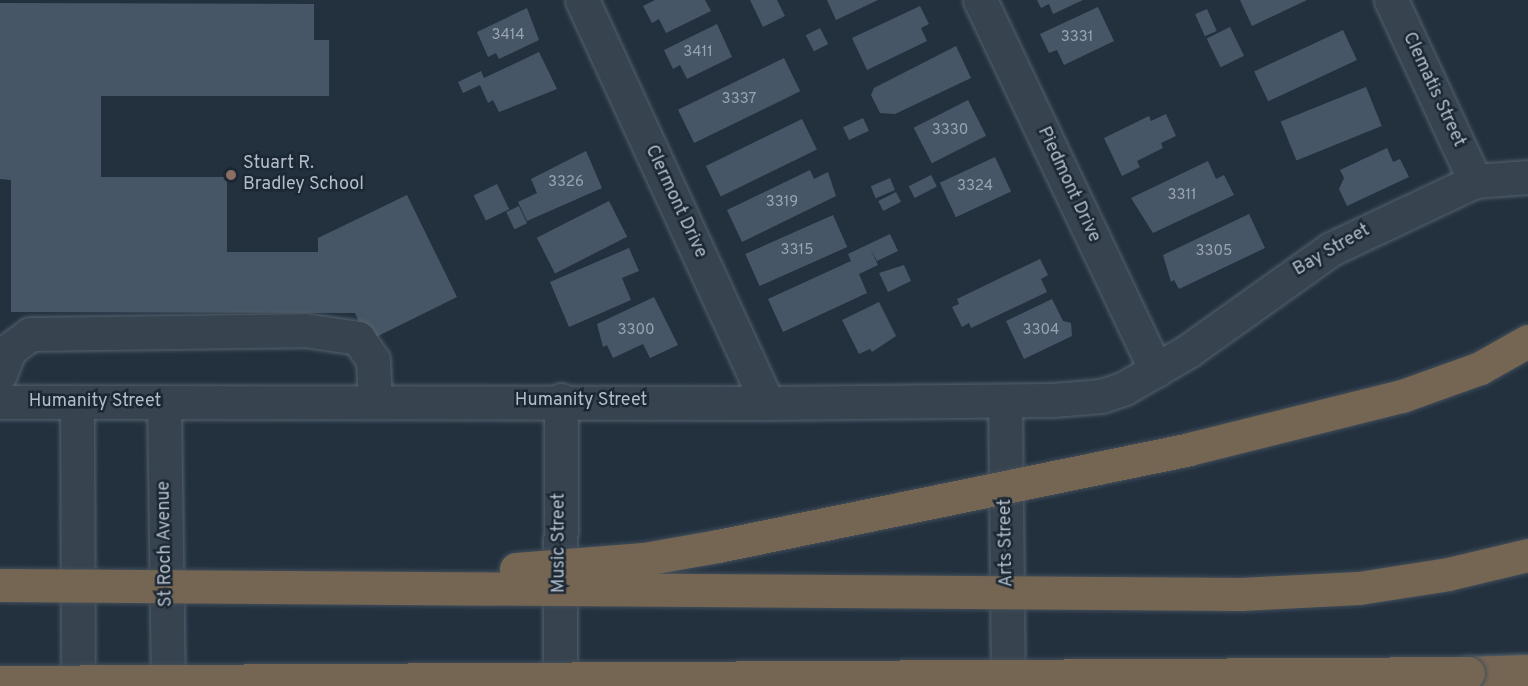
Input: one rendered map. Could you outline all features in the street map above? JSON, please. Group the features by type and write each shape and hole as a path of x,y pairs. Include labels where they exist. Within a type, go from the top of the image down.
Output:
{"highway":[{"path":"123,586 569,567 708,548 1316,420 1402,396 1480,368 1528,341"},
{"path":"0,585 1240,594 1359,588 1448,574 1528,555"},
{"path":"0,682 1528,671"},
{"path":"217,681 274,686"}],"street":[{"name":"Clermont Drive","path":"582,0 768,403"},
{"name":"Piedmont Drive","path":"980,0 1156,370"},
{"name":"Clematis Street","path":"1391,0 1475,181"},
{"name":"Bay Street","path":"1156,370 1331,249 1475,181 1528,177"},
{"path":"0,374 9,350 30,334 304,330 358,338 373,360 375,401"},
{"name":"Humanity Street","path":"0,402 1005,401 1101,396 1156,370"},
{"name":"Music Street","path":"560,686 561,400"},
{"name":"Arts Street","path":"1005,401 1008,686"},
{"path":"77,402 78,686"},
{"name":"St Roch Avenue","path":"164,402 168,686"}],"building":[{"path":"655,0 705,0 711,11 666,33 659,19 652,23 643,6"},
{"path":"750,0 777,0 785,16 763,27"},
{"path":"827,0 878,0 836,20"},
{"path":"1037,0 1083,0 1053,14 1049,4 1041,8"},
{"path":"1240,0 1307,0 1252,26"},
{"path":"0,3 314,4 314,40 329,40 329,96 101,96 101,177 227,177 227,252 318,252 318,238 407,195 457,297 368,341 355,313 11,312 11,180 0,179"},
{"path":"920,6 929,24 921,28 927,41 867,70 852,38"},
{"path":"1098,7 1114,41 1064,65 1057,50 1049,53 1040,34"},
{"path":"527,8 539,40 499,59 496,53 488,57 477,32"},
{"path":"1207,9 1217,31 1205,36 1195,14"},
{"path":"717,24 732,57 687,79 680,65 673,69 664,50"},
{"path":"1230,27 1244,56 1221,67 1207,38"},
{"path":"820,28 828,44 814,51 806,35"},
{"path":"1343,30 1357,60 1268,101 1254,71"},
{"path":"956,46 971,78 895,114 880,113 871,95 874,88"},
{"path":"539,52 557,89 499,112 493,100 488,103 480,85 463,93 458,82 481,71 484,78"},
{"path":"784,58 800,91 694,143 678,110"},
{"path":"1366,87 1382,126 1296,160 1281,121"},
{"path":"968,100 986,136 932,163 914,128"},
{"path":"1166,114 1176,136 1161,143 1163,148 1137,161 1140,167 1122,176 1104,138 1149,116 1151,121"},
{"path":"863,118 869,131 849,140 843,127"},
{"path":"802,119 817,150 721,196 706,166"},
{"path":"1387,148 1393,162 1400,159 1409,177 1347,206 1339,189 1344,178 1340,170"},
{"path":"586,151 602,188 527,221 518,202 537,193 531,179"},
{"path":"995,157 1011,191 956,217 940,183"},
{"path":"1208,161 1216,179 1224,175 1234,195 1153,233 1131,198"},
{"path":"810,170 814,179 828,172 836,196 742,242 727,210"},
{"path":"931,175 937,187 915,198 909,186"},
{"path":"890,178 895,190 876,198 871,186"},
{"path":"497,184 509,209 486,221 474,195"},
{"path":"896,192 901,202 883,211 878,201"},
{"path":"609,201 627,237 555,273 537,238"},
{"path":"519,206 527,223 514,229 506,212"},
{"path":"1249,214 1265,248 1179,289 1174,280 1171,282 1163,255"},
{"path":"833,215 847,247 760,286 745,254"},
{"path":"890,234 898,251 877,261 870,248 878,265 859,274 867,293 783,332 768,299 851,261 848,254"},
{"path":"629,248 639,271 622,278 631,300 569,327 550,282"},
{"path":"1040,259 1048,275 1041,279 1047,292 971,328 969,323 962,327 952,307 959,304 957,299"},
{"path":"904,265 911,281 888,292 879,273"},
{"path":"654,297 678,345 650,358 643,344 613,358 607,345 603,347 597,324"},
{"path":"1052,299 1063,321 1071,323 1072,336 1024,359 1006,321"},
{"path":"879,302 896,336 872,352 870,349 859,354 842,320"}],"place":[{"name":"Stuart R. Bradley School","path":"231,175"}]}
